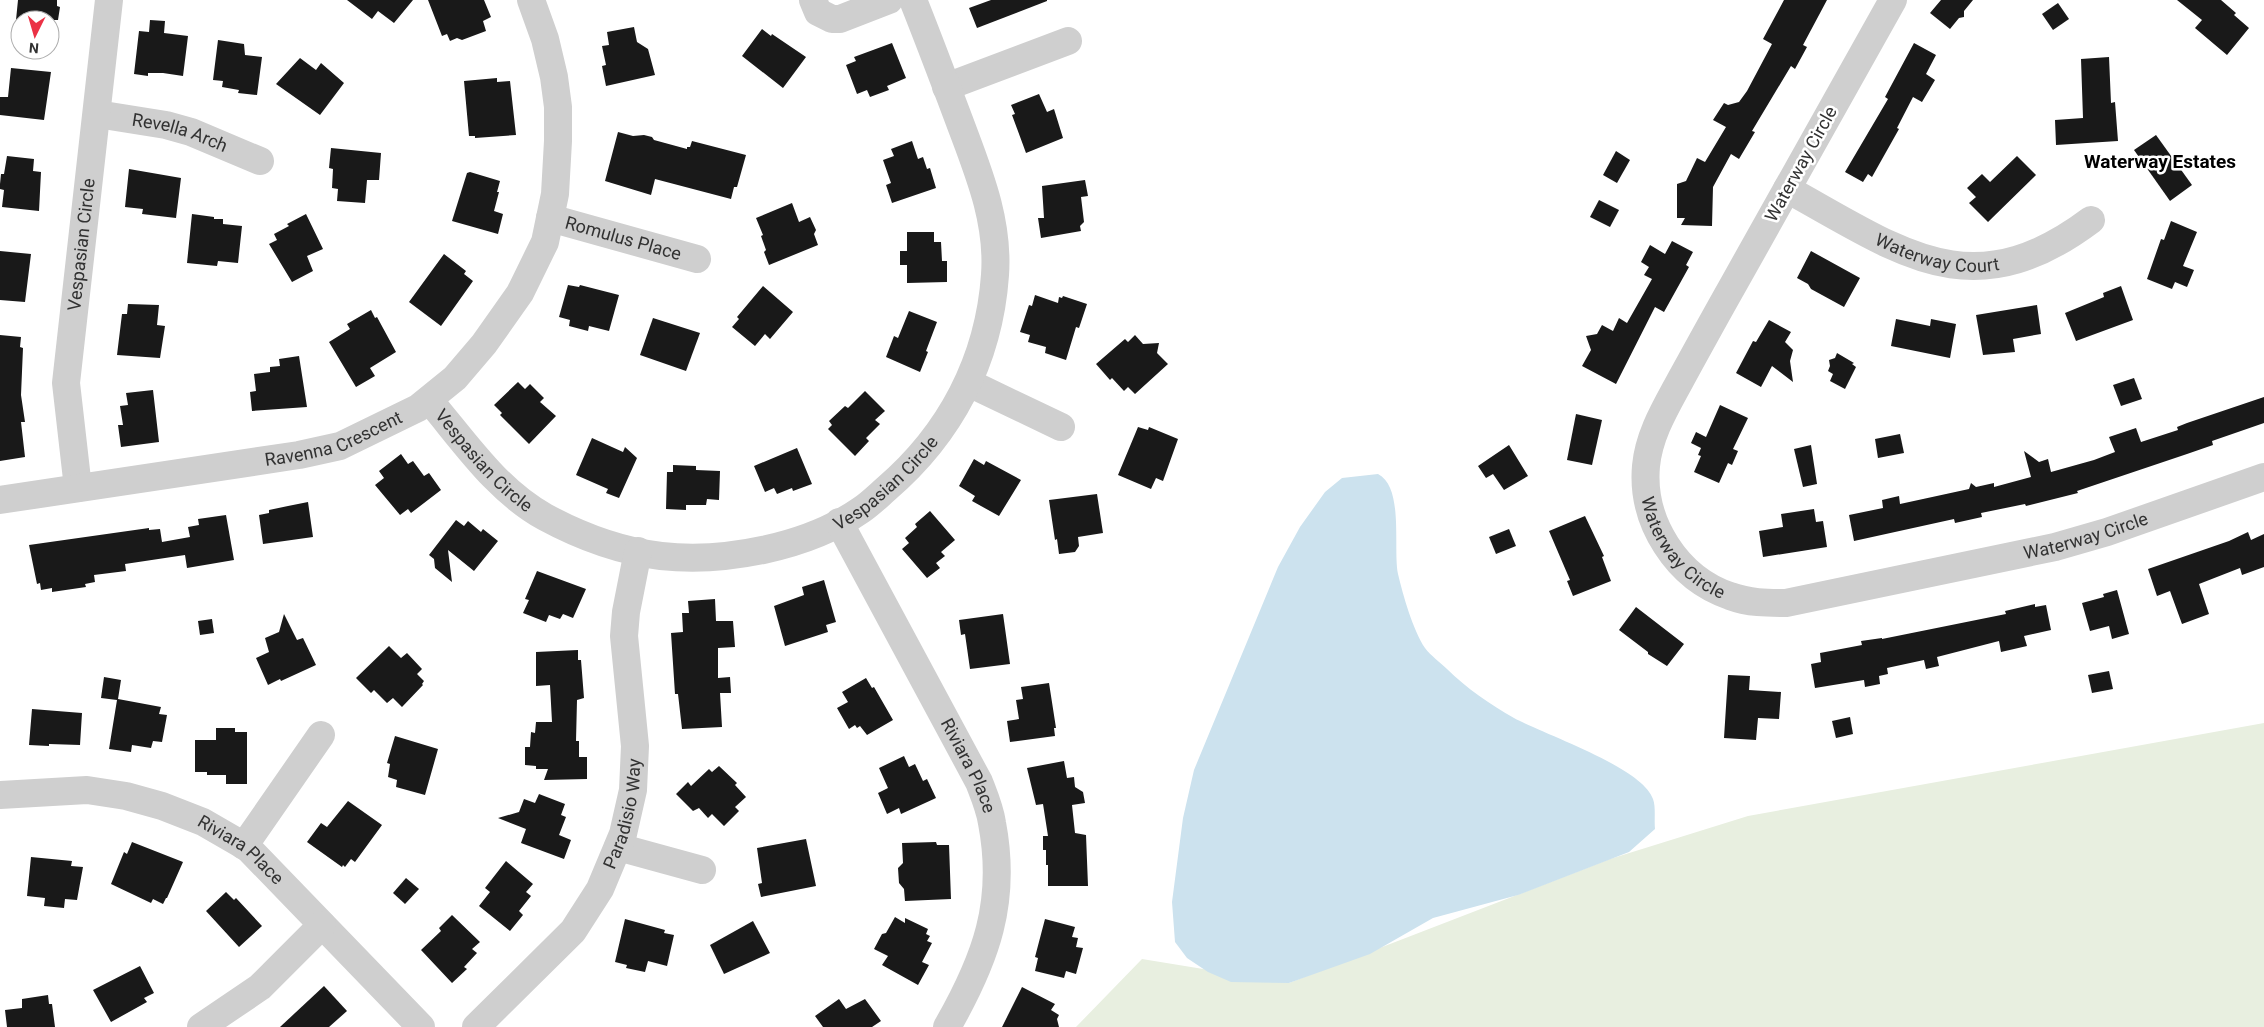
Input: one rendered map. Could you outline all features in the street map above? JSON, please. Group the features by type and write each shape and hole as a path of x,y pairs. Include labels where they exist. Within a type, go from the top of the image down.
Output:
{"street":[{"name":"Vespasian Circle","path":"78,488 66,383 109,0"},
{"name":"Ravenna Crescent","path":"0,500 299,455 340,446 418,408 455,378 484,344 520,293 545,242 555,194 558,107 545,39 530,0"},
{"path":"813,0 818,12 832,19 840,19 889,0"},
{"name":"Vespasian Circle","path":"429,400 503,488 544,517 610,545 661,556 706,557 762,550 815,534 861,510 903,474 944,427 968,383 985,330 995,276 995,236 985,188 913,0"},
{"name":"Waterway Circle","path":"1894,0 1709,328 1653,432 1646,467 1649,506 1657,529 1680,563 1708,586 1729,596 1751,602 1786,603 2055,547 2107,532 2264,477"},
{"path":"946,87 1068,41"},
{"name":"Revella Arch","path":"96,114 166,125 191,132 260,161"},
{"name":"Waterway Court","path":"1788,189 1920,259 1961,267 1993,266 2023,259 2051,246 2090,220"},
{"name":"Romulus Place","path":"550,218 697,259"},
{"path":"968,383 1061,427"},
{"name":"Riviara Place","path":"839,522 979,782 992,820 999,866 995,908 986,948 968,990 947,1027"},
{"name":"Paradisio Way","path":"476,1027 573,931 600,888 623,834 633,790 635,746 624,636 626,612 638,551"},
{"path":"244,846 321,735"},
{"name":"Riviara Place","path":"0,795 87,790 126,796 162,806 203,822 244,846 422,1027"},
{"path":"618,847 702,870"},
{"path":"201,1027 260,986 322,925"}],"green space":[{"path":"2264,723 2264,1027 1076,1027 1142,959 1289,983 1610,859 1748,816"}],"water":[{"path":"1378,474 1386,481 1391,491 1396,519 1398,574 1413,622 1425,648 1462,683 1496,708 1528,725 1591,753 1631,775 1645,787 1653,799 1655,829 1629,852 1518,895 1433,918 1370,954 1289,983 1231,982 1208,972 1187,958 1175,942 1172,902 1183,818 1194,770 1278,567 1300,527 1325,492 1342,478"}],"building":[{"path":"18,0 57,0 57,6 60,7 60,10 17,10"},
{"path":"347,0 413,0 394,23 378,11 372,19"},
{"path":"428,0 484,0 491,17 483,21 486,31 462,40 457,38 450,41 447,34 442,36"},
{"path":"991,0 1047,1 977,28 969,8"},
{"path":"1784,0 1827,0 1803,45 1807,47 1795,69 1791,66 1752,131 1755,132 1739,159 1731,154 1713,187 1712,226 1681,225 1685,218 1677,218 1677,184 1686,181 1697,158 1705,162 1726,127 1713,120 1724,103 1728,105 1739,102 1747,91 1772,44 1763,39"},
{"path":"1941,0 1973,0 1964,11 1964,17 1959,18 1950,29 1930,13"},
{"path":"2177,0 2221,0 2249,28 2227,55 2195,28 2202,20"},
{"path":"2058,3 2069,19 2053,30 2042,14"},
{"path":"150,20 165,21 164,33 188,36 183,76 163,73 148,73 148,76 134,74 139,31 149,32"},
{"path":"634,27 637,42 648,49 655,75 606,86 602,66 606,65 602,46 609,45 607,32"},
{"path":"762,29 806,57 783,88 742,56"},
{"path":"218,40 244,44 245,55 262,57 257,95 238,93 239,90 222,87 223,81 213,80"},
{"path":"892,43 906,78 887,86 889,90 870,97 867,90 857,94 846,65 856,61 854,57"},
{"path":"1914,43 1936,55 1926,74 1935,80 1922,102 1913,97 1897,128 1899,129 1872,177 1868,174 1863,182 1845,172 1888,99 1885,97"},
{"path":"2109,57 2111,103 2115,102 2118,141 2056,145 2055,120 2083,118 2081,59"},
{"path":"300,58 316,70 321,63 344,83 320,115 276,84"},
{"path":"11,68 51,72 44,120 0,115 0,97 8,97"},
{"path":"497,78 497,82 510,81 516,135 475,138 475,136 469,136 464,81"},
{"path":"1039,94 1047,112 1054,109 1063,138 1026,153 1012,115 1015,114 1011,105"},
{"path":"618,132 633,136 644,135 652,137 654,140 687,149 692,141 746,155 737,187 734,187 731,199 655,179 651,195 605,181"},
{"path":"2156,135 2192,185 2170,201 2134,150"},
{"path":"912,141 918,159 923,157 927,169 930,168 936,188 892,203 886,185 891,183 883,160 894,156 891,149"},
{"path":"331,148 381,153 379,180 367,180 365,203 337,201 338,189 332,188 333,169 329,168"},
{"path":"1616,151 1630,160 1617,183 1603,175"},
{"path":"7,156 34,159 33,171 41,172 39,211 2,207 4,190 0,189 0,184"},
{"path":"2017,156 2036,175 1988,222 1969,203 1976,197 1967,188 1982,174 1990,182"},
{"path":"129,169 181,178 176,218 142,214 143,209 125,207"},
{"path":"470,172 500,181 494,211 503,214 498,234 452,221 467,173"},
{"path":"1085,180 1088,196 1081,197 1084,222 1080,226 1081,231 1041,238 1038,218 1044,218 1042,186"},
{"path":"1599,200 1619,210 1610,227 1590,217"},
{"path":"792,203 799,222 810,217 816,230 814,234 818,245 769,265 764,252 766,250 761,236 763,235 756,218"},
{"path":"192,214 223,219 223,224 242,226 238,263 218,261 217,266 187,263"},
{"path":"306,214 323,249 307,256 313,271 292,282 269,244 277,240 274,234 289,226 287,224"},
{"path":"2171,221 2197,232 2183,266 2194,270 2187,287 2175,282 2172,289 2147,279 2161,239 2164,240"},
{"path":"907,232 934,232 934,242 941,242 942,261 947,261 947,282 907,283 907,265 900,265 900,251 907,251"},
{"path":"1672,241 1693,252 1686,265 1689,267 1664,312 1655,307 1616,384 1582,366 1591,350 1586,336 1597,334 1602,325 1613,331 1619,318 1627,323 1652,279 1644,275 1649,267 1641,262 1650,245 1665,254"},
{"path":"0,251 31,254 25,302 0,300"},
{"path":"1811,251 1860,278 1844,307 1811,289 1808,284 1797,278"},
{"path":"444,254 466,271 464,274 473,281 441,326 409,302"},
{"path":"568,285 579,287 580,285 619,295 609,331 589,326 588,331 569,326 570,320 559,317"},
{"path":"763,286 793,312 770,339 765,334 755,346 732,327 739,319 737,317"},
{"path":"2121,286 2133,320 2076,341 2065,313 2104,297 2103,293"},
{"path":"1035,295 1058,303 1059,297 1062,298 1063,296 1087,304 1079,328 1076,327 1066,360 1045,353 1046,347 1028,342 1030,335 1020,332 1029,305 1032,306"},
{"path":"128,304 159,305 157,325 165,326 160,358 117,355 122,314 127,314"},
{"path":"2037,305 2041,334 2013,339 2015,352 1983,355 1976,315"},
{"path":"371,310 375,318 377,317 396,352 370,368 375,376 356,387 329,342 350,329 347,324"},
{"path":"909,311 937,322 920,372 886,357 894,336 898,338"},
{"path":"653,318 700,333 686,371 640,355"},
{"path":"1896,319 1930,326 1931,319 1956,324 1950,358 1891,346"},
{"path":"1769,320 1791,332 1785,342 1793,350 1790,361 1793,382 1772,366 1761,387 1736,373 1753,341 1756,342"},
{"path":"0,335 21,337 20,347 23,348 21,395 25,422 21,422 25,457 0,461"},
{"path":"1135,335 1143,344 1159,343 1157,353 1168,364 1135,394 1128,387 1124,391 1112,378 1110,380 1096,364 1125,339 1128,342"},
{"path":"1837,353 1854,363 1852,364 1856,367 1845,389 1830,381 1833,374 1828,371 1830,366 1829,360 1835,358"},
{"path":"299,356 307,407 252,411 250,392 256,391 254,374 270,372 270,367 280,366 279,359"},
{"path":"2134,378 2142,399 2121,406 2113,385"},
{"path":"518,382 525,389 530,384 544,398 540,402 556,416 529,444 500,415 502,413 494,405"},
{"path":"153,390 159,442 121,447 118,425 123,425 120,406 128,405 126,393"},
{"path":"865,391 885,411 875,420 880,424 866,438 869,441 855,456 828,429 832,425 829,421 845,406 848,408"},
{"path":"2264,397 2264,423 2212,441 2213,445 2077,491 2078,493 2026,506 2025,504 1981,513 1982,517 1955,523 1954,519 1854,541 1849,515 1883,508 1882,500 1899,496 1900,504 1969,489 1971,483 1976,487 1994,483 1994,487 2031,477 2024,451 2039,462 2048,459 2051,472 2115,452 2109,437 2136,428 2141,442 2178,430 2177,427 2187,423"},
{"path":"1720,405 1748,418 1733,449 1738,451 1732,465 1728,463 1719,483 1694,472 1701,456 1698,455 1701,448 1691,443 1696,432 1706,437"},
{"path":"1576,414 1602,420 1592,465 1567,460"},
{"path":"1138,427 1148,430 1149,427 1178,439 1163,481 1156,478 1151,489 1118,475"},
{"path":"1900,434 1904,453 1878,458 1875,439"},
{"path":"592,438 623,452 625,447 637,458 619,498 606,493 608,489 576,475"},
{"path":"1509,445 1528,476 1504,490 1493,474 1486,478 1478,466"},
{"path":"1811,445 1817,484 1803,487 1794,449"},
{"path":"797,448 812,484 793,491 792,488 777,494 774,488 765,492 754,466"},
{"path":"401,454 408,464 413,461 424,476 429,473 441,490 411,513 408,509 400,515 375,485 384,478 379,471"},
{"path":"974,459 984,465 986,461 1021,480 999,516 972,501 975,496 959,486"},
{"path":"673,465 696,466 696,470 720,471 719,500 707,499 706,505 686,505 686,510 666,509 667,472 673,472"},
{"path":"1097,494 1103,533 1078,537 1079,546 1075,552 1059,554 1049,500"},
{"path":"308,502 313,537 263,544 259,515 269,513 269,510"},
{"path":"1814,509 1816,522 1823,521 1827,547 1763,557 1759,531 1783,527 1781,514"},
{"path":"930,511 955,540 941,552 945,556 936,563 940,568 927,578 902,549 909,543 905,538 917,527 915,524"},
{"path":"226,515 234,560 187,568 185,555 125,564 126,571 94,575 95,582 85,584 86,587 52,592 52,588 41,590 40,583 37,584 29,545 149,528 149,530 160,529 162,542 190,537 188,527 199,525 198,519"},
{"path":"1585,516 1604,556 1602,557 1611,581 1573,596 1567,581 1570,580 1549,531"},
{"path":"456,520 464,526 468,521 481,532 483,529 498,541 474,571 448,550 452,582 435,568 434,559 429,555"},
{"path":"1509,529 1516,546 1496,554 1489,537"},
{"path":"2248,532 2251,540 2264,534 2264,567 2242,575 2240,568 2199,584 2209,614 2182,624 2170,591 2157,596 2148,569 2229,541"},
{"path":"537,571 586,589 573,618 563,614 560,619 549,615 546,622 523,613 529,600 525,599"},
{"path":"824,580 836,622 826,625 828,632 785,646 774,606 804,595 802,587"},
{"path":"2117,590 2129,634 2112,639 2109,626 2090,631 2082,603 2104,597 2103,594"},
{"path":"715,599 716,621 733,621 735,647 718,648 718,678 730,677 731,693 720,693 722,727 682,729 678,694 675,694 671,633 683,632 682,613 689,613 688,601"},
{"path":"2035,604 2035,607 2046,605 2051,630 2024,636 2027,646 2001,652 1999,641 1937,657 1939,666 1926,669 1924,660 1887,668 1888,674 1879,676 1880,684 1865,687 1864,680 1815,688 1811,664 1821,662 1820,653 1862,645 1861,641 1882,639 2006,614 2005,611"},
{"path":"1636,607 1684,644 1667,666 1648,654 1648,652 1619,630"},
{"path":"284,614 297,640 303,638 316,665 268,685 256,658 269,652 265,638 279,632"},
{"path":"1003,614 1010,664 970,669 965,634 961,635 959,620"},
{"path":"212,619 214,633 200,635 198,621"},
{"path":"389,646 401,658 407,653 422,669 417,674 424,681 423,685 402,707 393,698 387,703 374,690 371,693 356,678"},
{"path":"578,650 578,660 581,660 584,698 577,700 576,741 579,741 579,757 587,757 587,779 544,780 548,769 536,769 536,766 525,765 525,747 530,747 531,732 535,733 536,722 552,722 550,685 536,686 536,652"},
{"path":"2109,671 2113,689 2092,693 2088,675"},
{"path":"1728,675 1750,676 1749,690 1781,692 1779,719 1758,718 1756,740 1724,738"},
{"path":"104,677 121,680 118,699 161,707 159,714 167,715 162,742 153,741 151,748 132,745 131,752 109,749 117,700 101,698"},
{"path":"866,678 872,688 874,687 893,720 867,735 860,726 857,728 855,725 849,729 837,708 848,702 842,692"},
{"path":"1049,683 1056,728 1054,728 1055,736 1010,742 1007,721 1019,719 1016,700 1023,699 1021,687"},
{"path":"32,709 82,713 80,745 29,745"},
{"path":"1850,717 1853,734 1836,738 1832,721"},
{"path":"216,728 235,728 235,732 247,732 247,784 226,784 226,775 207,775 207,772 195,772 195,740 216,740"},
{"path":"395,736 438,749 425,795 396,787 397,780 388,777 390,764 387,763"},
{"path":"904,756 909,767 915,764 923,781 927,779 936,798 901,814 899,808 887,814 878,793 888,788 879,768"},
{"path":"1064,761 1067,778 1074,777 1075,787 1083,792 1085,803 1072,805 1075,833 1086,835 1088,886 1048,886 1048,865 1046,865 1046,850 1043,850 1043,836 1048,836 1043,804 1036,805 1027,768"},
{"path":"719,766 737,783 735,785 746,797 735,807 739,811 724,826 712,814 708,818 699,808 693,811 676,794 688,782 691,786 709,769 712,772"},
{"path":"539,794 565,804 561,815 566,817 559,835 571,840 564,859 521,843 526,829 498,818 519,812 524,799 535,803"},
{"path":"348,801 382,825 355,862 351,859 345,867 343,865 342,867 307,842 321,823 327,827"},
{"path":"806,839 816,886 761,897 758,884 762,883 757,848"},
{"path":"132,842 183,862 163,904 153,899 151,903 111,884 124,852 127,854"},
{"path":"936,842 937,845 949,845 951,899 905,901 904,889 899,883 898,868 903,863 902,843"},
{"path":"31,857 72,861 71,866 83,867 77,900 65,899 64,908 44,906 45,898 27,896"},
{"path":"506,861 533,884 526,892 531,896 519,911 523,915 510,931 479,906 490,892 485,888"},
{"path":"406,878 419,889 405,904 393,893"},
{"path":"226,892 234,900 236,898 262,926 239,947 206,911"},
{"path":"452,915 480,942 472,949 477,953 464,967 467,969 452,983 421,950 441,931 439,928"},
{"path":"895,917 905,923 905,918 928,929 926,934 930,936 927,941 932,943 922,962 929,965 918,985 882,965 888,956 874,949 882,934 886,933"},
{"path":"625,919 665,930 664,933 674,935 667,966 648,961 645,972 626,968 627,965 615,962"},
{"path":"1045,919 1075,927 1072,937 1078,938 1076,947 1083,948 1076,974 1066,971 1064,978 1035,971 1038,958 1035,957"},
{"path":"753,921 770,953 724,974 710,945"},
{"path":"140,966 154,993 144,998 147,1002 111,1022 93,990"},
{"path":"324,986 347,1011 329,1027 280,1027"},
{"path":"1022,987 1055,1004 1051,1010 1059,1015 1057,1019 1059,1027 1002,1027"},
{"path":"48,995 49,1004 52,1004 55,1027 7,1027 5,1010 22,1008 22,999"},
{"path":"839,999 846,1009 865,999 881,1021 872,1027 823,1027 815,1016"}],"district":[{"name":"Waterway Estates","path":"2160,161"}]}
